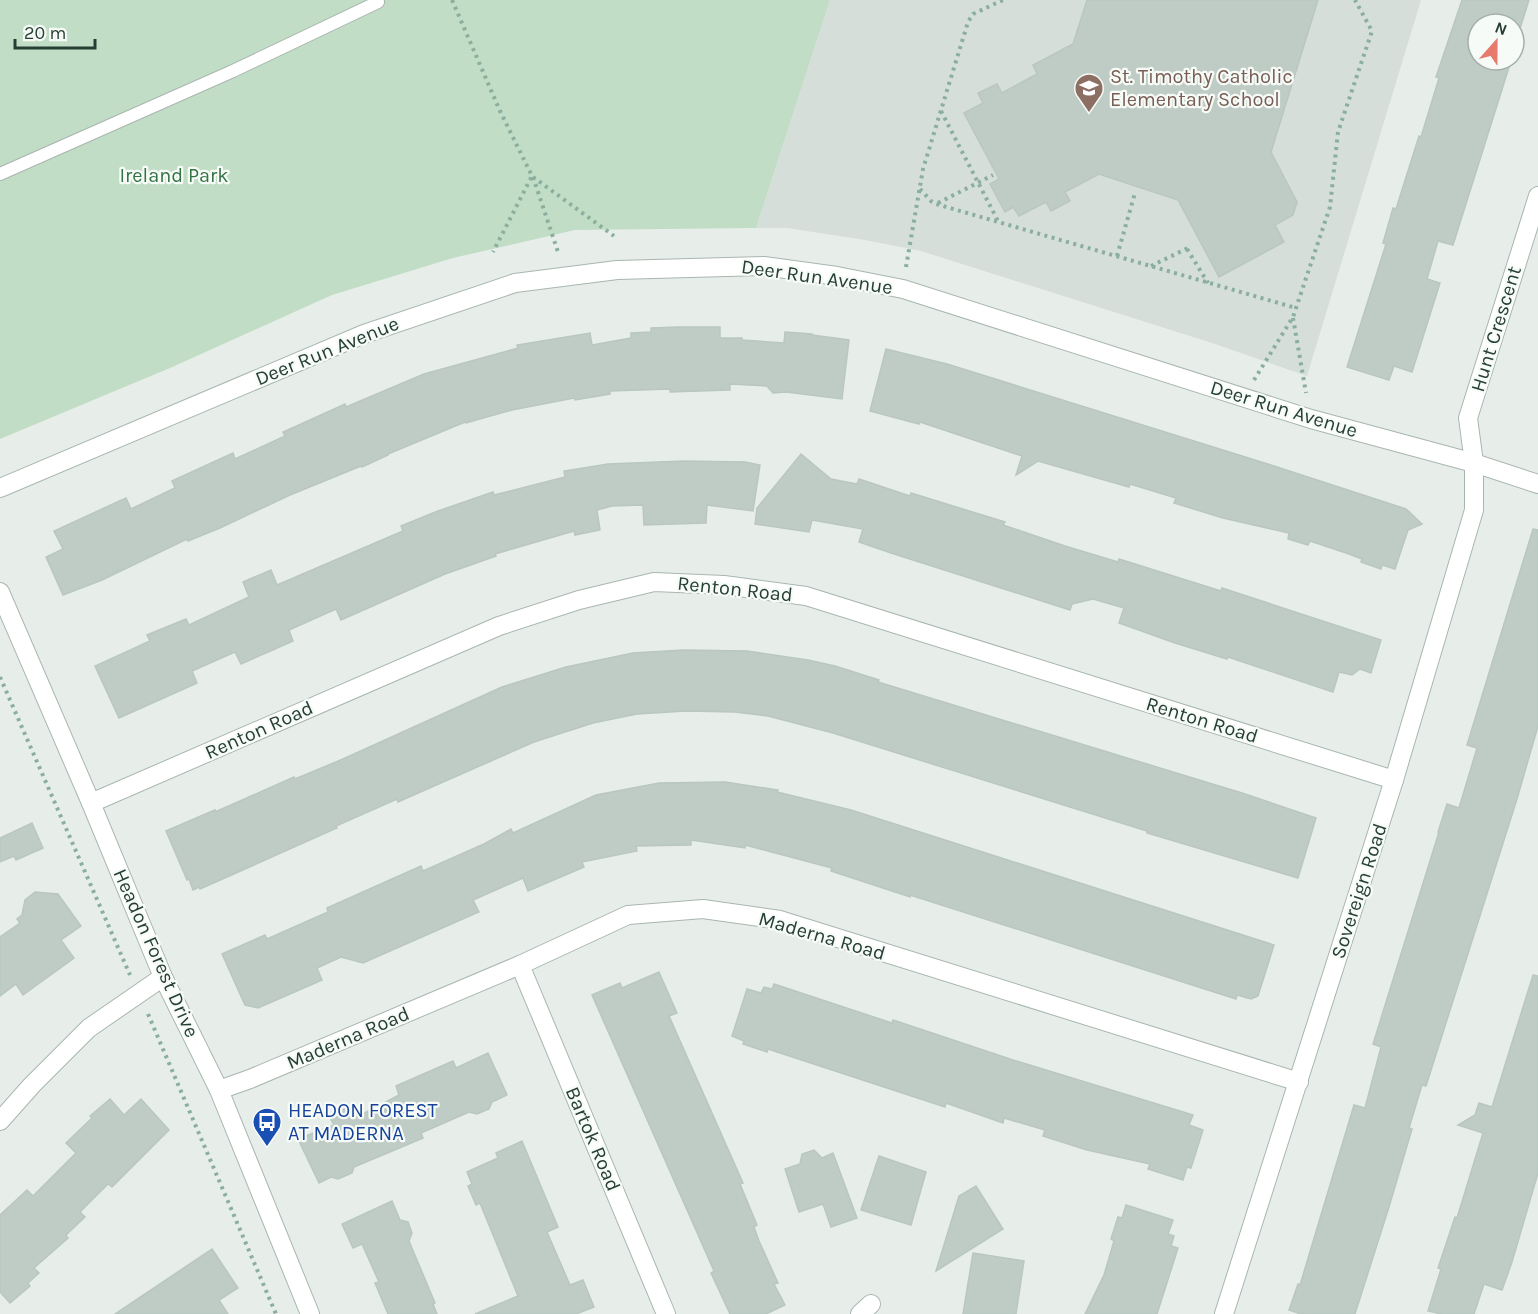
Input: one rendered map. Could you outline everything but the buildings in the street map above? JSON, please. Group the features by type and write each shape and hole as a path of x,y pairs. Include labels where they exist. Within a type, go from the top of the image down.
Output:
{"street":[{"name":"Hunt Crescent","path":"1474,464 1468,418 1538,196"},
{"name":"Deer Run Avenue","path":"0,488 364,334 515,283 617,270 764,266 837,276 903,289 1311,419 1538,484"},
{"name":"Sovereign Road","path":"1224,1314 1394,780 1474,510 1474,464"},
{"name":"Renton Road","path":"91,803 499,626 579,600 654,582 724,585 806,596 1394,780"},
{"name":"Headon Forest Drive","path":"0,592 163,977 219,1090 310,1314"},
{"name":"Maderna Road","path":"219,1090 520,965 628,915 703,909 780,920 1299,1083"},
{"name":"Bartok Road","path":"520,965 666,1314"},
{"path":"0,1121 89,1028 163,977"}],"lane":[{"path":"0,174 233,71 378,2"}],"path":[{"path":"452,0 500,111 532,176 567,276"},
{"path":"903,289 922,169 973,14 1003,0"},
{"path":"1244,397 1293,317 1330,207 1338,132 1372,31 1355,0"},
{"path":"941,110 999,223"},
{"path":"936,204 993,175"},
{"path":"532,176 614,236"},
{"path":"493,252 532,176"},
{"path":"920,189 936,204 1296,308"},
{"path":"1117,256 1135,194"},
{"path":"1150,266 1188,248 1209,283"},
{"path":"1293,317 1311,419"}],"shaded area":[{"name":"St. Timothy Catholic Elementary School","path":"830,0 1421,0 1307,376 1212,343 921,251 787,228 756,228"}],"green space":[{"name":"Ireland Park","path":"0,0 830,0 756,228 575,230 453,258 332,295 170,368 0,439"}],"place":[{"name":"St. Timothy Catholic Elementary School","path":"1089,114"},
{"name":"HEADON FOREST AT MADERNA","path":"267,1148"}]}
